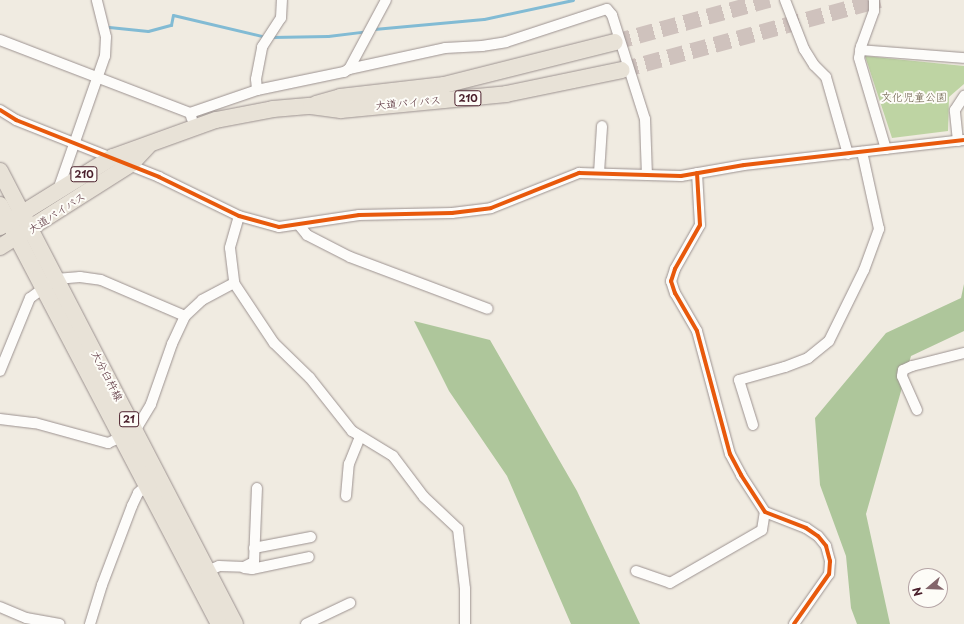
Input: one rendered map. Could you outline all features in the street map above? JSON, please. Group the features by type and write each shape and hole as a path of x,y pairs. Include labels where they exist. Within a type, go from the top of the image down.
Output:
{"main road":[{"name":"大道バイパス","path":"10,221 113,156 149,144 192,120 311,106 340,97 444,85 615,42"},
{"name":"大道バイパス","path":"311,106 341,110 491,96 579,80 622,70"},
{"name":"大道バイパス","path":"0,247 24,234 131,164 149,144"},
{"name":"大分臼杵線","path":"0,171 10,221"},
{"name":"大分臼杵線","path":"0,205 10,221 24,234 201,573 235,624"},
{"name":"大分臼杵線","path":"201,573 219,624"}],"street":[{"path":"58,190 73,142 105,56 106,37 97,0"},
{"path":"257,90 256,79 262,47 281,18 282,0"},
{"path":"349,69 386,0"},
{"path":"785,0 804,50 814,65 826,77 848,154"},
{"path":"874,0 874,11 860,50 860,63 886,149"},
{"path":"0,40 97,77 192,120 257,90 339,74 349,69 445,48 482,46 506,42 608,10 612,14 645,119 647,175"},
{"path":"860,50 964,58"},
{"path":"0,110 12,118 131,164 238,216 269,226 299,225 359,215 452,213 491,208 579,172 680,176 886,149 961,141 954,110 964,96"},
{"path":"599,173 602,126"},
{"path":"753,424 739,380 785,367 808,358 829,341 864,270 879,229 862,152"},
{"path":"697,173 700,225 675,269 671,281 675,293 697,331 730,454 765,512 806,528 818,536 827,551 829,574 794,624"},
{"path":"238,216 230,248 234,284 274,343 310,378 360,437 393,456 424,497 458,529 465,589 465,624"},
{"path":"299,225 307,235 350,257 488,309"},
{"path":"0,371 30,298 50,283 80,277 101,280 185,316"},
{"path":"0,419 35,423 108,443 129,434 152,404 172,344 185,316 202,300 234,284"},
{"path":"917,410 902,376 904,370 912,366 964,353"},
{"path":"346,496 349,464 360,437"},
{"path":"90,624 119,539 138,493 153,481"},
{"path":"244,568 254,562 257,488"},
{"path":"636,571 670,583 762,530 765,512"},
{"path":"254,548 311,537"},
{"path":"201,573 219,566 252,569 309,557"},
{"path":"306,624 350,603"},
{"path":"0,608 26,618 59,624"}],"green space":[{"name":"文化児童公園","path":"865,56 964,66 964,84 949,97 948,131 892,138"},
{"path":"964,284 964,331 911,356 866,514 890,624 857,624 851,608 846,556 820,485 815,418 886,333 961,298"},
{"path":"414,321 490,340 577,491 640,624 571,624 507,476 449,391"}],"waterway":[{"path":"374,29 484,19 573,0"},
{"path":"109,27 148,31 171,25 173,15 266,37"},
{"path":"272,37 328,36 366,31"}],"tunnel":[{"path":"615,42 769,0"},
{"path":"622,70 880,0"}],"cycle path":[{"path":"0,110 16,120 159,177 239,216 279,227 359,215 452,213 491,208 579,173 681,176 744,165 964,140"},
{"path":"697,173 700,225 675,269 671,281 675,293 697,331 730,454 741,475 765,512 806,528 818,536 826,546 830,561 829,574 794,624"}]}
